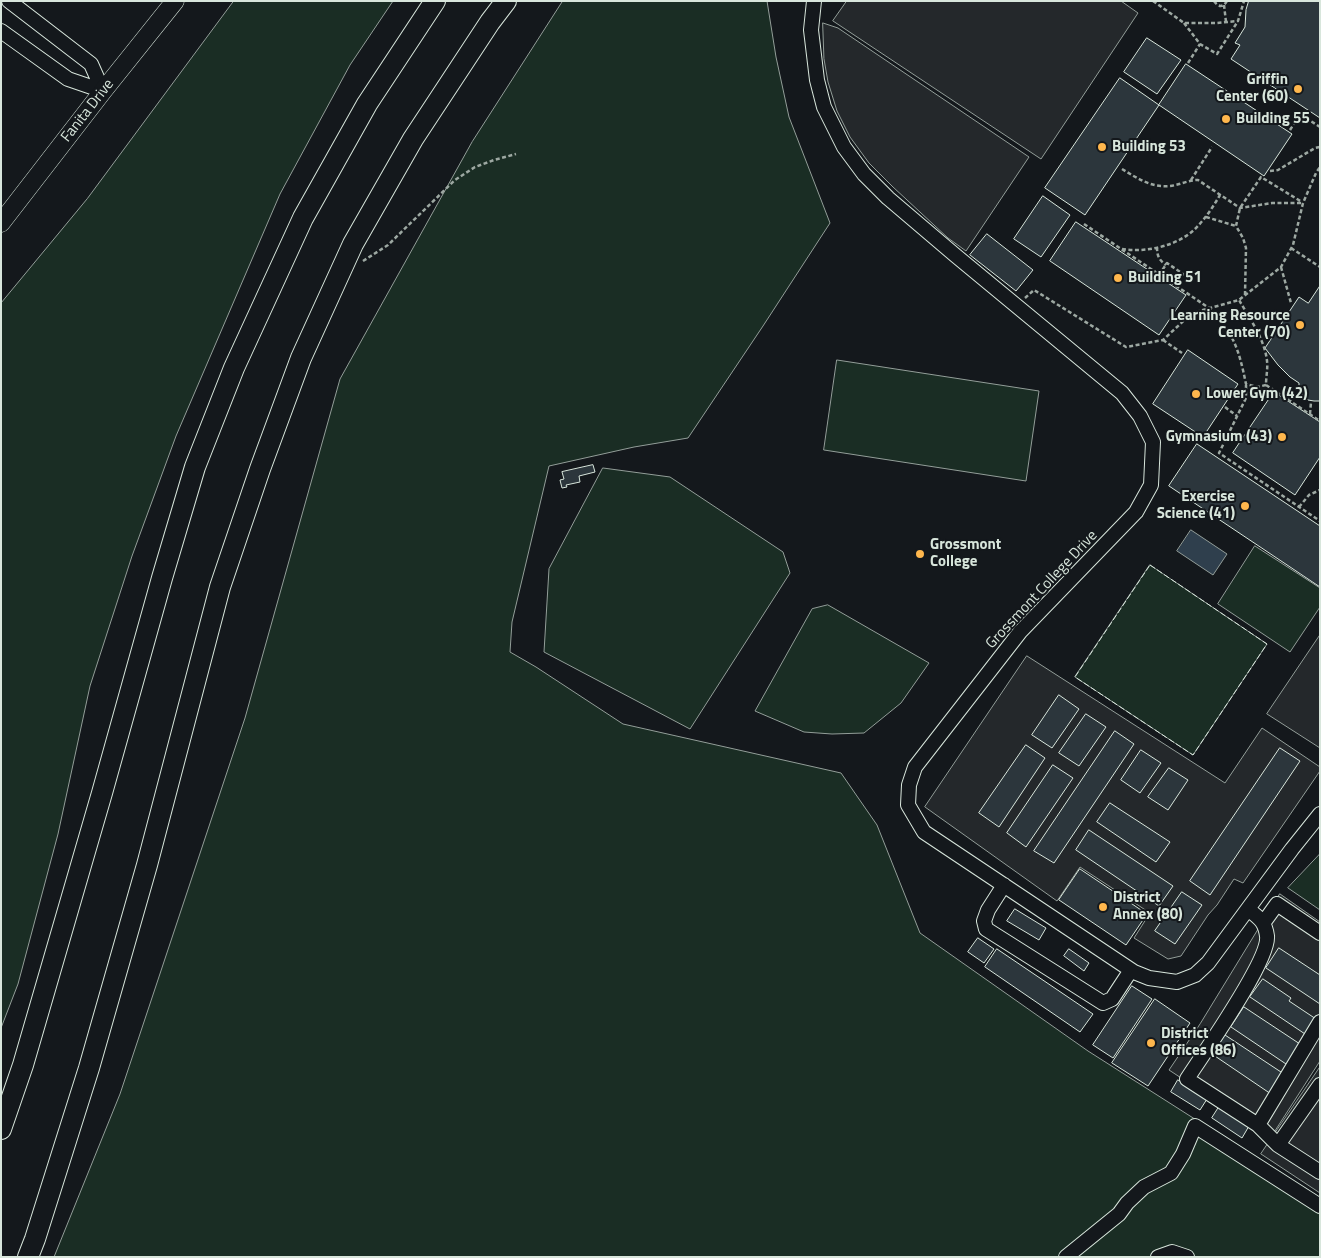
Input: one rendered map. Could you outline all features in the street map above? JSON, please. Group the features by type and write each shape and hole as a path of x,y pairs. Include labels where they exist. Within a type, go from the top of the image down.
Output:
{"highway":[{"path":"1,1129 28,1046 102,793 162,578 196,467 234,368 303,218 367,104 435,1"},
{"path":"28,1257 89,1068 147,864 220,587 260,469 301,358 353,244 408,147 490,22 506,1"}],"main road":[{"name":"Fanita Drive","path":"1,223 103,91 176,1"}],"street":[{"path":"9,1 91,64 103,91"},
{"name":"Grossmont College Drive","path":"814,1 811,30 817,80 824,106 844,147 864,174 888,198 1122,393 1140,416 1153,442 1151,485 1136,512 1020,632 915,767 909,785 908,804 924,832 1131,970 1149,978 1177,982 1195,974 1208,963 1320,814"},
{"path":"1,30 68,79 103,91"},
{"path":"1004,885 988,910 984,921 986,929 1103,1003 1112,999 1131,970"},
{"path":"1264,922 1278,904 1320,933"},
{"path":"1248,909 1264,922 1268,938 1264,954 1246,987 1187,1079 1258,1124 1278,1145 1320,1172"},
{"path":"1258,1124 1320,1022"},
{"path":"1278,1145 1320,1085"},
{"path":"1066,1257 1119,1214 1127,1203 1144,1187 1171,1173 1183,1154 1195,1126 1320,1206"},
{"path":"1158,1257 1172,1252 1187,1257"}],"path":[{"path":"1153,1 1184,22 1200,44 1217,54 1238,21 1244,1"},
{"path":"1214,1 1218,6 1224,5"},
{"path":"1226,1 1224,5 1226,22"},
{"path":"1184,22 1238,21"},
{"path":"1188,63 1200,44"},
{"path":"1290,130 1300,114 1320,127"},
{"path":"1191,180 1212,147"},
{"path":"1270,171 1278,170 1315,148 1320,147"},
{"path":"359,264 388,245 455,180 475,167 516,154"},
{"path":"1016,306 1034,290 1126,347 1162,340 1192,313 1238,300 1281,266 1291,248 1303,203 1320,167"},
{"path":"1122,169 1145,183 1158,186 1172,186 1191,180 1198,180 1240,208 1272,203 1303,203"},
{"path":"1245,295 1246,248 1236,226 1240,208 1261,177 1303,203"},
{"path":"1120,249 1145,250 1157,248 1189,234 1206,216 1220,195"},
{"path":"1206,216 1236,226"},
{"path":"1084,224 1209,308 1218,317 1237,347 1246,384 1246,398 1219,453 1320,521"},
{"path":"1157,248 1159,259 1183,274 1176,286"},
{"path":"1291,248 1320,267"},
{"path":"1159,275 1166,265"},
{"path":"1281,266 1291,302"},
{"path":"1238,300 1265,350 1267,361 1266,384"},
{"path":"1162,340 1182,352"},
{"path":"1246,384 1257,386 1266,384 1320,420"},
{"path":"1289,400 1301,394"},
{"path":"1310,414 1311,402"},
{"path":"1224,407 1237,416"},
{"path":"1299,507 1309,495 1320,490"}],"green space":[{"path":"234,1 393,1 350,65 280,194 176,436 132,556 90,686 58,834 18,984 1,1028 1,303 87,199"},
{"path":"563,1 767,1 776,57 789,117 830,223 688,438 634,447 549,466 512,622 510,652 623,724 841,773 877,825 920,933 1088,1051 1223,1137 1320,1203 1320,1257 54,1257 120,1094 245,718 340,379 472,142"},
{"path":"837,360 1039,391 1026,481 824,450"},
{"path":"603,468 670,477 783,552 790,573 690,729 544,652 549,569"},
{"path":"1255,546 1320,588 1320,607 1290,652 1218,604"},
{"path":"1150,565 1267,644 1193,755 1075,677"},
{"path":"828,605 929,663 901,703 864,733 832,734 804,732 755,711 812,609"},
{"path":"1320,854 1320,910 1288,888"}],"shaded area":[{"path":"847,1 1121,1 1138,13 1041,159 833,21"},
{"path":"823,23 838,28 1029,157 966,251 948,238 893,187 869,163 850,137 837,111 828,82 824,59"},
{"path":"1320,635 1320,748 1267,714"},
{"path":"1027,656 1225,783 1262,728 1320,767 1320,771 1243,883 1234,879 1181,956 1168,959 1134,938 1150,913 1080,867 1057,901 925,807"},
{"path":"1280,894 1320,922 1320,1061 1271,1137 1169,1070 1200,1024"},
{"path":"1320,1067 1320,1193 1261,1154"}],"water":[{"path":"1191,530 1227,554 1213,575 1177,551"}],"building":[{"name":"Griffin Center (60)","path":"1249,1 1320,1 1320,118 1231,59 1240,45 1235,43 1245,27 1246,10"},
{"path":"1147,38 1181,60 1157,94 1124,72"},
{"name":"Building 55","path":"1186,64 1292,134 1264,176 1159,105"},
{"name":"Building 53","path":"1120,78 1159,105 1085,215 1045,188"},
{"path":"1043,196 1070,215 1041,257 1014,239"},
{"name":"Building 51","path":"1076,222 1186,295 1159,335 1050,261"},
{"path":"987,234 1033,270 1016,291 970,255"},
{"name":"Learning Resource Center (70)","path":"1320,286 1320,401 1314,401 1308,400 1303,395 1299,389 1299,383 1278,365 1265,348 1299,297 1308,303"},
{"name":"Lower Gym (42)","path":"1188,350 1238,384 1203,437 1153,404"},
{"name":"Gymnasium (43)","path":"1274,392 1320,422 1320,457 1295,495 1233,453"},
{"name":"Exercise Science (41)","path":"1197,444 1320,526 1320,587 1169,486"},
{"path":"593,465 595,472 579,476 580,482 566,485 567,487 562,488 560,480 564,479 562,472"},
{"path":"1059,695 1079,709 1052,748 1032,735"},
{"path":"1086,714 1106,727 1079,766 1059,753"},
{"path":"1115,731 1134,744 1054,863 1034,851"},
{"path":"1026,745 1045,758 999,827 979,813"},
{"path":"1280,748 1300,761 1210,895 1190,881"},
{"path":"1141,750 1161,763 1140,793 1121,780"},
{"path":"1053,765 1073,778 1026,847 1007,833"},
{"path":"1169,768 1188,780 1168,810 1148,797"},
{"path":"1110,803 1170,842 1156,862 1097,822"},
{"path":"1089,830 1173,886 1159,906 1076,850"},
{"name":"District Annex (80)","path":"1080,869 1147,914 1126,945 1059,900"},
{"path":"1182,892 1202,905 1175,944 1155,931"},
{"path":"1015,909 1046,928 1039,940 1007,921"},
{"path":"978,938 994,949 984,963 968,952"},
{"path":"1279,948 1320,975 1320,1004 1266,968"},
{"path":"997,949 1093,1014 1080,1032 985,967"},
{"path":"1069,949 1089,963 1084,971 1064,956"},
{"path":"1263,979 1291,998 1289,1001 1319,1021 1308,1036 1250,997"},
{"path":"1132,986 1152,999 1113,1058 1093,1045"},
{"name":"District Offices (86)","path":"1155,999 1190,1023 1148,1086 1112,1063"},
{"path":"1244,1007 1303,1046 1289,1066 1231,1027"},
{"path":"1225,1035 1284,1074 1271,1094 1212,1054"},
{"path":"1178,1080 1207,1099 1200,1110 1171,1092"},
{"path":"1219,1107 1249,1126 1242,1138 1212,1118"}],"fence":[{"path":"1150,565 1267,644 1193,755 1075,677 1150,565"}],"place":[{"name":"Griffin Center (60)","path":"1298,89"},
{"name":"Building 55","path":"1226,119"},
{"name":"Building 53","path":"1102,147"},
{"name":"Building 51","path":"1118,278"},
{"name":"Learning Resource Center (70)","path":"1300,325"},
{"name":"Lower Gym (42)","path":"1196,394"},
{"name":"Gymnasium (43)","path":"1282,437"},
{"name":"Exercise Science (41)","path":"1245,506"},
{"name":"Grossmont College","path":"920,554"},
{"name":"District Annex (80)","path":"1103,907"},
{"name":"District Offices (86)","path":"1151,1043"}]}
